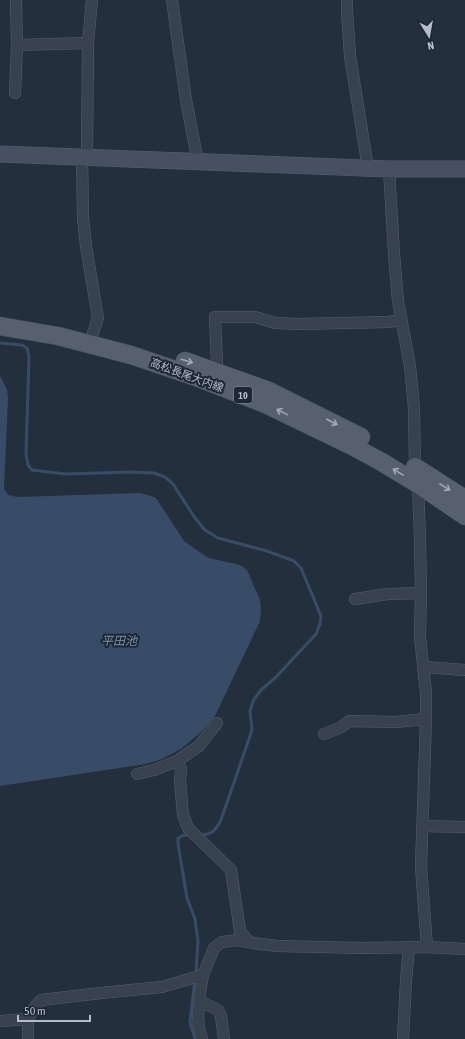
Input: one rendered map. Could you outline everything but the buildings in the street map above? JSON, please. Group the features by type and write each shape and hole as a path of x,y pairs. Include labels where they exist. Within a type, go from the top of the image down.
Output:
{"main road":[{"name":"高松長尾大内線","path":"0,314 60,324 134,344 269,392 360,436 417,476 465,516"},
{"name":"高松長尾大内線","path":"0,326 58,336 102,347 196,377 263,403 380,461 417,476 465,499"}],"street":[{"path":"92,0 88,43 83,218 98,318 93,333"},
{"path":"172,0 186,100 198,162"},
{"path":"347,0 350,56 368,168"},
{"path":"15,93 17,45 16,1"},
{"path":"17,45 88,43"},
{"path":"0,154 389,169 465,169"},
{"path":"389,169 398,301 410,366 414,408 420,540 420,637 426,693 421,867 427,947"},
{"path":"216,372 215,316 255,317 275,323 299,324 388,322 402,320"},
{"path":"355,599 388,594 421,593"},
{"path":"423,667 465,670"},
{"path":"324,734 340,728 349,721 395,722 426,719"},
{"path":"137,774 154,770 177,761 199,746 217,723"},
{"path":"177,761 181,768 180,781 183,815 188,828 231,870 240,931 249,942"},
{"path":"422,826 465,826"},
{"path":"202,1039 198,1015 200,1001 198,976 214,948 222,942 237,940 278,946 361,948 427,947 465,949"},
{"path":"403,1039 409,947"},
{"path":"28,1039 28,1019 33,1008 41,1000 162,987 198,976"},
{"path":"200,1001 218,1010 221,1016 224,1039"},
{"path":"0,1021 28,1019"}],"water":[{"name":"平田池","path":"0,376 7,389 8,399 4,488 8,495 17,497 140,493 156,498 184,541 209,558 240,565 247,570 260,600 260,621 215,716 201,732 181,749 162,759 146,764 0,786"}],"waterway":[{"path":"0,343 22,345 27,348 29,356 26,454 28,465 32,470 66,474 131,472 154,473 165,477 173,484 195,518 205,530 218,538 267,551 294,561 301,568 321,616 316,634 254,699 250,711 252,730 221,820 213,832 199,835"},
{"path":"191,835 184,835 178,838 178,844 187,898 195,919 198,941 196,975"},
{"path":"195,980 190,1022 195,1039"}]}
